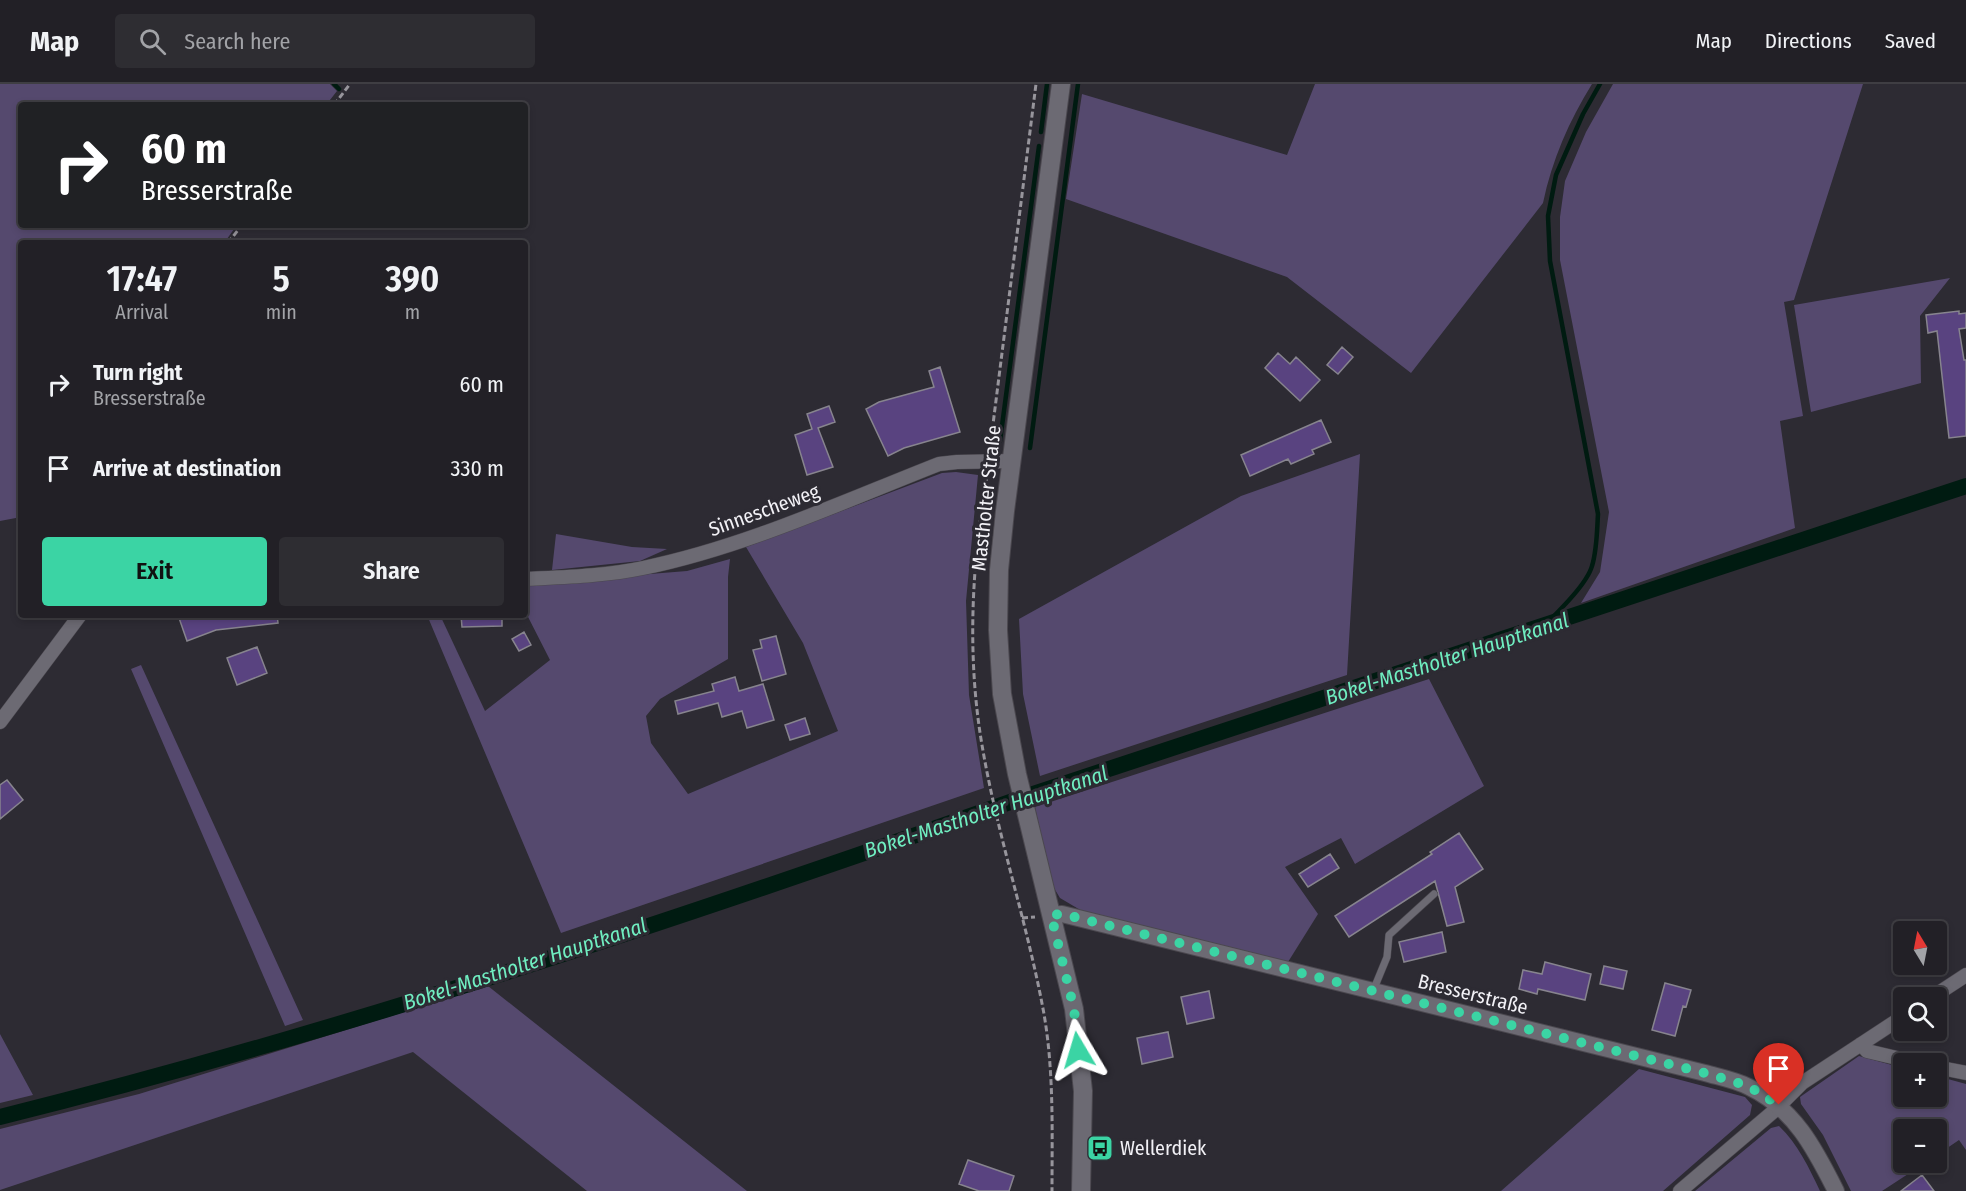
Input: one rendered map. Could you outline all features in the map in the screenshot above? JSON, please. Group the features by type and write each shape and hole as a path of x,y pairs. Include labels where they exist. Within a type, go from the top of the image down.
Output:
{"main road":[{"name":"Mastholter Straße","path":"1061,84 999,570 998,630 1002,694 1017,774 1074,1009 1083,1091 1084,1146 1081,1191"}],"street":[{"name":"Sinnescheweg","path":"528,579 590,575 642,568 735,544 939,464 1012,461"},
{"path":"0,722 78,618"},
{"name":"Bresserstraße","path":"1051,915 1062,914 1705,1073 1748,1086 1779,1105 1807,1138 1836,1191"},
{"path":"1947,987 1966,975"},
{"path":"1680,1191 1802,1083 1893,1023"},
{"path":"1861,1044 1867,1051 1893,1057"},
{"path":"1947,1069 1966,1073"}],"lane":[{"path":"1372,991 1387,957 1389,935 1434,894"}],"path":[{"path":"336,102 350,84"},
{"path":"1036,84 975,566 973,662 981,737 990,787 1044,1015 1052,1091 1052,1191"},
{"path":"230,240 240,228"}],"shaded area":[{"path":"0,84 330,84 337,91 328,102 18,102 18,228 235,228 226,240 18,240 18,518 0,521"},
{"path":"1315,84 1592,84 1562,141 1543,203 1411,373 1287,277 1066,199 1082,94 1287,155"},
{"path":"1613,84 1863,84 1794,300 1784,302 1803,416 1780,421 1795,528 1581,603 1600,572 1609,512 1560,260 1560,217 1565,181 1586,132"},
{"path":"1950,278 1920,316 1921,383 1811,412 1794,305"},
{"path":"1360,454 1347,675 1040,776 1023,694 1019,619 1241,496"},
{"path":"942,473 978,475 966,601 969,695 984,788 561,933 428,618 441,618 485,711 550,660 528,617 528,584 687,571 730,559 728,659 660,699 646,716 651,743 688,794 838,731 803,643 746,547"},
{"path":"556,534 632,547 667,549 640,561 552,570"},
{"path":"141,665 303,1020 285,1026 131,669"},
{"path":"1429,679 1484,786 1355,864 1341,838 1285,867 1318,914 1288,962 1082,911 1060,898 1051,883 1035,807"},
{"path":"488,986 747,1191 587,1191 413,1052 0,1190 0,1129 139,1094"},
{"path":"0,1034 33,1095 0,1103"},
{"path":"1859,1056 1893,1065 1893,1107 1947,1107 1947,1079 1966,1084 1966,1150 1959,1140 1947,1148 1947,1119 1893,1119 1893,1173 1910,1173 1882,1191 1851,1191 1823,1135 1801,1104 1800,1097"},
{"path":"1639,1069 1745,1097 1752,1105 1750,1115 1663,1191 1501,1191"},
{"path":"1779,1126 1797,1148 1820,1191 1695,1191 1771,1128"}],"building":[{"path":"1959,311 1959,314 1966,313 1966,328 1959,329 1964,360 1966,360 1966,436 1949,438 1937,331 1928,333 1926,315"},
{"path":"1342,347 1353,357 1338,374 1327,365"},
{"path":"1278,353 1290,364 1296,357 1320,380 1300,401 1265,368"},
{"path":"940,367 960,432 904,448 888,456 866,409 879,402 934,387 929,371"},
{"path":"829,406 835,422 818,428 833,467 807,475 795,435 812,429 807,414"},
{"path":"1321,420 1331,442 1312,450 1314,454 1291,464 1288,459 1250,476 1241,455"},
{"path":"179,618 277,618 278,623 216,630 187,641"},
{"path":"461,618 502,618 502,626 462,627"},
{"path":"524,632 531,645 519,651 512,639"},
{"path":"776,636 786,674 762,681 753,650 762,648 760,640"},
{"path":"257,647 267,673 237,685 227,658"},
{"path":"735,677 739,691 763,684 774,720 747,728 742,711 722,717 718,703 678,714 675,701 714,691 712,684"},
{"path":"805,718 810,734 790,740 785,725"},
{"path":"7,780 23,800 0,819 0,785"},
{"path":"1459,833 1483,869 1455,887 1464,922 1447,926 1435,881 1349,937 1335,916 1432,854 1430,852"},
{"path":"1330,854 1339,868 1308,887 1299,874"},
{"path":"1442,932 1446,952 1404,962 1399,942"},
{"path":"1545,962 1591,974 1585,1000 1538,989 1537,994 1519,989 1523,970 1542,974"},
{"path":"1604,966 1627,971 1623,989 1600,984"},
{"path":"1665,983 1691,990 1686,1007 1683,1006 1675,1036 1652,1030"},
{"path":"1209,991 1214,1018 1187,1024 1181,997"},
{"path":"1168,1032 1173,1057 1142,1064 1137,1038"},
{"path":"968,1160 1014,1176 1009,1191 979,1191 959,1184"},
{"path":"1922,1175 1934,1191 1901,1191"}],"waterway":[{"path":"334,84 339,89"},
{"path":"1041,132 1047,84"},
{"path":"1030,448 1078,84"},
{"path":"1544,626 1584,581 1592,566 1596,547 1598,514 1550,261 1548,216 1556,175 1583,114 1600,84"},
{"path":"1000,441 1039,146"},
{"name":"Bokel-Mastholter Hauptkanal","path":"0,1117 261,1047 520,968 777,883 1033,794 1966,486"}],"place":[{"name":"Wellerdiek","path":"1100,1148"}],"route":[{"path":"1078,1050 1074,1009 1051,915 1062,914 1705,1073 1748,1086 1779,1105"}]}
